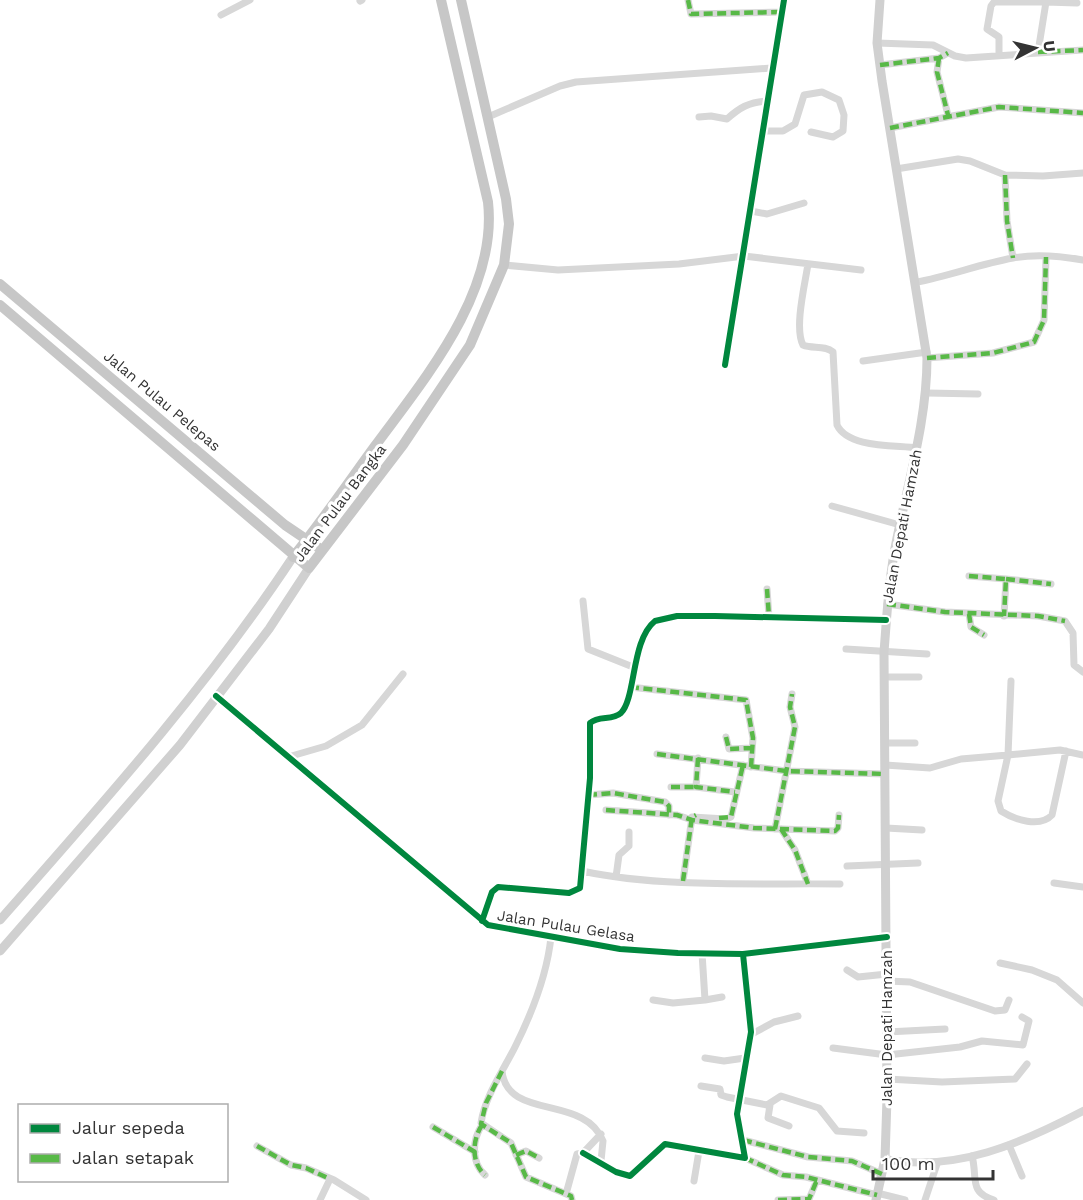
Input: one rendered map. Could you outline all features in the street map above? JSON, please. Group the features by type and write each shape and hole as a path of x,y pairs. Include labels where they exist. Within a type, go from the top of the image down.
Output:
{"highway":[{"name":"Jalan Pulau Bangka","path":"293,557 454,335 488,247 491,226 488,202 441,0"},
{"name":"Jalan Pulau Bangka","path":"309,568 403,445 470,345 504,265 509,224 499,159 461,0"},
{"path":"448,29 467,24"},
{"name":"Jalan Pulau Pelepas","path":"0,284 285,525 322,550"},
{"path":"0,305 273,536 293,557 309,568"}],"main road":[{"name":"Jalan Depati Hamzah","path":"877,1196 885,1159 887,1079 884,652 887,604 900,525 927,393 927,355 880,65 878,43 880,0"},
{"name":"Jalan Pulau Bangka","path":"0,920 133,768 210,674 253,617 293,557"},
{"name":"Jalan Pulau Bangka","path":"0,951 180,745 269,629 309,568"}],"street":[{"path":"221,15 250,0"},
{"path":"688,0 691,14 781,12"},
{"path":"725,365 744,256 771,68 784,0"},
{"path":"1038,52 1046,2"},
{"path":"999,55 999,37 987,29 992,3 1077,3"},
{"path":"878,43 933,45 948,53 966,58 1083,50"},
{"path":"880,65 939,58 948,53"},
{"path":"939,58 937,72 948,115"},
{"path":"488,117 568,83 771,68"},
{"path":"762,131 783,131 795,124 804,96 822,92 839,100 844,115 843,131 833,137 811,132"},
{"path":"699,117 711,116 727,119 734,111 749,104 766,101"},
{"path":"890,128 999,107 1083,113"},
{"path":"896,170 958,159 970,161 1005,175 1042,176 1083,173"},
{"path":"1005,175 1007,221 1013,258"},
{"path":"750,211 766,214 804,203"},
{"path":"504,265 558,270 679,264 744,256 861,270"},
{"path":"916,282 1013,258 1046,257 1083,260"},
{"path":"863,361 927,355 993,353 1034,342 1044,320 1046,257"},
{"path":"808,264 801,315 801,341 803,345 811,348 825,348 833,352 837,425 841,434 851,439 917,448"},
{"path":"927,393 978,394"},
{"path":"832,506 900,525"},
{"path":"969,576 1051,584"},
{"path":"1004,616 1006,579"},
{"path":"766,589 769,617"},
{"path":"583,601 588,649 633,667"},
{"path":"887,604 969,614 1038,616 1065,621 1073,633 1074,665 1083,672"},
{"path":"969,614 971,627 984,635"},
{"path":"482,921 492,892 498,887 569,893 580,888 588,795 590,723 598,717 620,714 630,687 633,667 645,636 655,621 677,616 886,620"},
{"path":"846,649 927,654"},
{"path":"288,757 326,746 362,725 404,674"},
{"path":"884,677 919,677"},
{"path":"1011,681 1008,755 998,801 1001,811 1035,823 1047,820 1052,815 1065,751"},
{"path":"630,687 746,700 753,738 752,748 747,766 735,792 729,819 694,815 683,881"},
{"path":"792,694 790,707 795,727 778,829 795,850 808,884"},
{"name":"Jalan Pulau Gelasa","path":"216,696 482,921 501,929 621,949 743,954 887,937"},
{"path":"726,737 729,748 752,748"},
{"path":"885,743 915,743"},
{"path":"657,754 786,771 930,768 961,759 1065,751 1083,755"},
{"path":"696,787 698,758"},
{"path":"671,787 696,787 735,792"},
{"path":"588,795 613,793 665,802 669,806 669,815"},
{"path":"606,810 669,815 692,820 778,829 835,831 838,828 839,815"},
{"path":"886,828 922,830"},
{"path":"616,877 619,855 629,846 629,832"},
{"path":"847,866 886,862 918,863"},
{"path":"582,871 616,877 683,881 840,884"},
{"path":"1054,883 1083,887"},
{"path":"485,1175 476,1163 477,1132 482,1125 486,1103 525,1025 545,972 551,937"},
{"path":"702,953 705,1000"},
{"path":"743,954 750,1035 737,1114 745,1158"},
{"path":"1000,963 1032,970 1057,980 1083,1004"},
{"path":"847,970 858,977 887,977 910,982 995,1011 1005,1010 1009,1000"},
{"path":"653,1000 673,1003 722,997"},
{"path":"750,1035 774,1022 798,1016"},
{"path":"833,1048 887,1055 960,1047 982,1041 1023,1045 1029,1021 1022,1017"},
{"path":"887,1032 945,1029"},
{"path":"705,1058 724,1061 745,1058"},
{"path":"887,1079 942,1082 1015,1079 1027,1064"},
{"path":"502,1071 507,1086 525,1100 546,1108 574,1112 590,1122 601,1134 603,1150 601,1161"},
{"path":"701,1086 720,1089 723,1096 770,1105"},
{"path":"789,1126 768,1118 770,1105 781,1096 819,1108 837,1131 864,1133"},
{"path":"885,1159 911,1164 937,1164 972,1156 1009,1145 1083,1111"},
{"path":"482,1125 511,1143 526,1177 569,1197 577,1154 583,1153 601,1161 616,1172 630,1176 665,1144 745,1158 783,1175 817,1180 877,1196 905,1200"},
{"path":"433,1127 475,1152"},
{"path":"583,1153 601,1134"},
{"path":"743,1140 808,1156 852,1161 882,1174"},
{"path":"1009,1145 1022,1176"},
{"path":"257,1146 291,1166 306,1168 330,1179 366,1200"},
{"path":"516,1155 526,1151 539,1158"},
{"path":"694,1181 699,1151"},
{"path":"972,1156 976,1188 984,1197 994,1200"},
{"path":"925,1200 937,1164"},
{"path":"320,1200 330,1179"},
{"path":"778,1200 809,1199 817,1180"}],"marked path":[{"path":"688,0 691,14 781,12"},
{"path":"1038,52 1083,50"},
{"path":"880,65 939,58 948,53"},
{"path":"939,58 937,72 948,115"},
{"path":"890,128 999,107 1083,113"},
{"path":"1005,175 1007,221 1013,258"},
{"path":"927,358 993,353 1034,342 1044,320 1046,257"},
{"path":"969,576 1006,579 1004,616"},
{"path":"1006,579 1051,584"},
{"path":"767,589 769,617"},
{"path":"887,604 945,612 1038,616 1065,621"},
{"path":"969,614 971,627 984,635"},
{"path":"630,687 746,700 753,738 751,767"},
{"path":"775,829 795,727 790,707 792,694"},
{"path":"726,737 729,749 752,748"},
{"path":"657,754 786,771 885,774"},
{"path":"698,758 696,787 735,792"},
{"path":"719,818 731,817 743,765"},
{"path":"671,787 696,787"},
{"path":"588,795 613,793 665,802 669,806 669,815"},
{"path":"606,810 677,815 692,820 754,828 835,831 838,828 839,815"},
{"path":"683,881 692,817 696,815"},
{"path":"781,829 795,850 808,884"},
{"path":"502,1071 486,1103 481,1124 511,1143 526,1177 571,1196 572,1200"},
{"path":"482,1125 476,1137 474,1151 477,1164 485,1175"},
{"path":"433,1127 475,1152"},
{"path":"743,1140 808,1157 852,1161 882,1174"},
{"path":"257,1146 291,1165 306,1168 330,1179"},
{"path":"516,1155 526,1151 539,1158"},
{"path":"745,1158 783,1175 806,1177 877,1195"},
{"path":"778,1200 809,1199 817,1180"}],"cycle path":[{"path":"725,365 784,0"},
{"path":"482,921 492,892 498,887 569,893 580,888 590,778 590,723 597,719 614,717 626,706 642,641 647,630 655,621 677,616 886,620"},
{"path":"216,696 488,925 620,949 678,953 743,954 887,937"},
{"path":"583,1153 616,1172 630,1176 665,1144 745,1158 737,1114 751,1032 743,954"}]}
